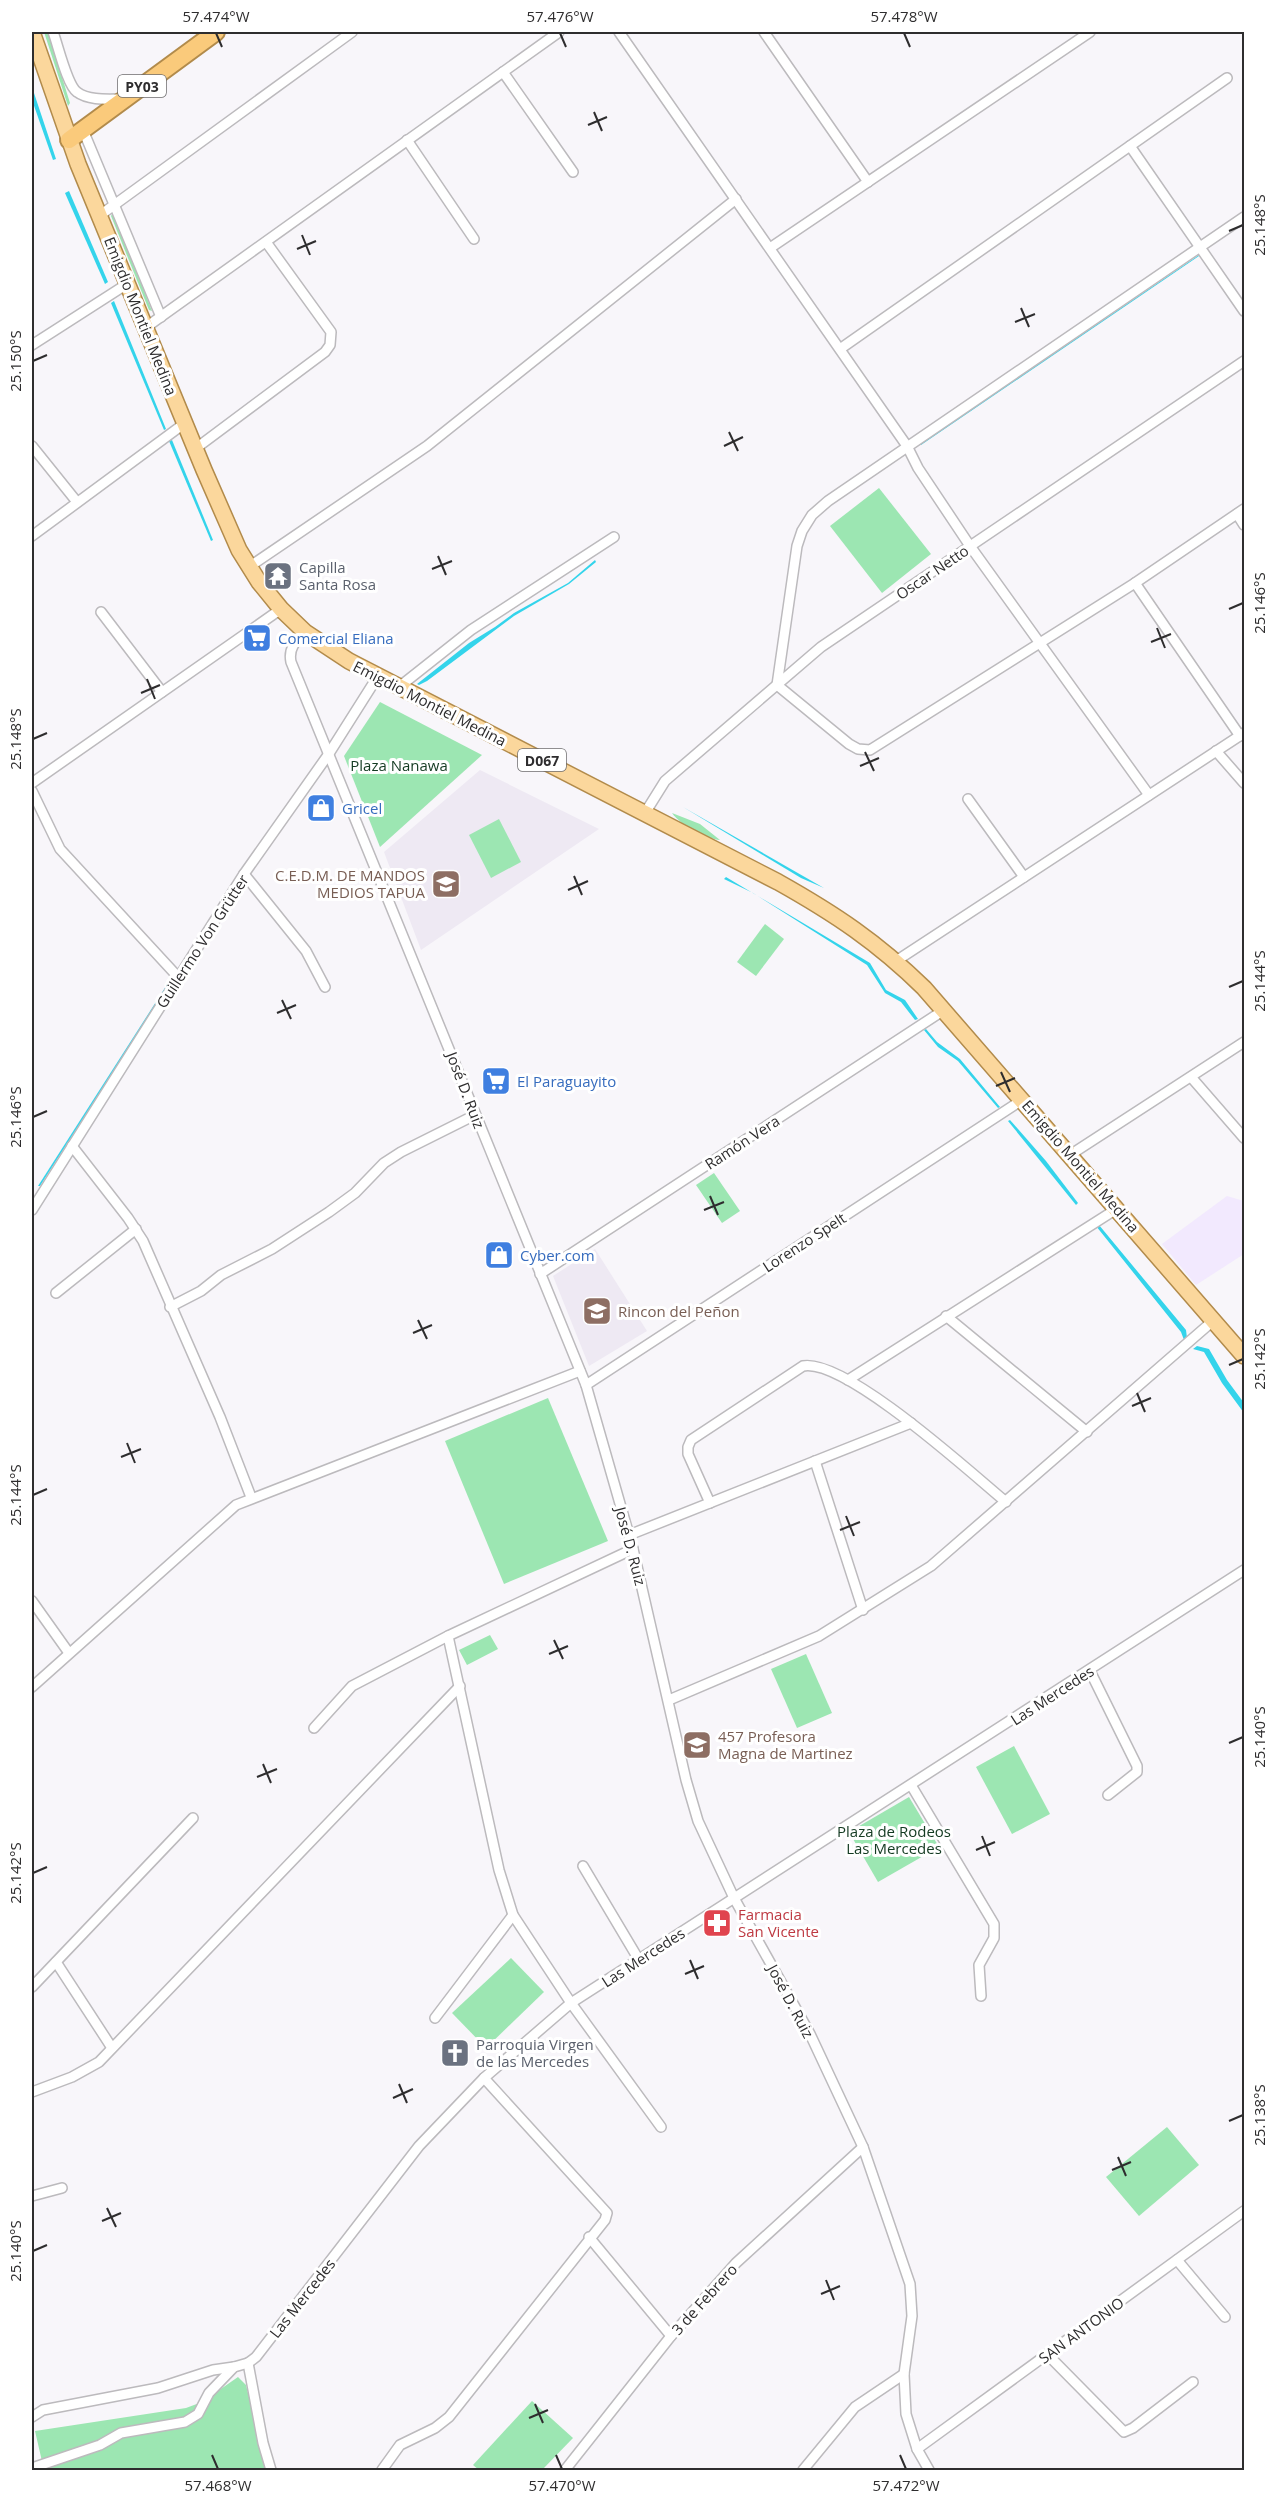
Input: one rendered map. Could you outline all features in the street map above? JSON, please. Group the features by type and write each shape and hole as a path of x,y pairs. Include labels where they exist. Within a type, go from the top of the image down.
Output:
{"highway":[{"name":"PY03","path":"69,140 216,32"}],"main road":[{"name":"Emigdio Montiel Medina","path":"32,32 78,164 195,449 249,567 281,609 305,632 327,648 829,910 866,936 896,961 944,1010 1244,1356"}],"street":[{"path":"53,32 71,85 78,94 99,99 125,99"},
{"path":"99,216 352,32"},
{"path":"145,328 559,32"},
{"path":"619,32 907,446 918,468 970,546 1149,795"},
{"path":"764,32 868,182"},
{"path":"770,249 1090,32"},
{"path":"502,72 573,172"},
{"path":"840,349 1227,78"},
{"path":"83,130 161,317"},
{"path":"407,140 474,239"},
{"path":"1130,146 1245,310"},
{"path":"78,164 95,157"},
{"path":"249,567 427,446 736,199"},
{"path":"1245,217 907,446 812,515 802,531 777,685 849,744 858,749 870,750 1134,583 1241,512 1245,525"},
{"path":"195,449 325,352 330,345 332,332 266,242"},
{"path":"32,345 127,284"},
{"name":"Oscar Netto","path":"645,813 665,781 821,647 1245,361"},
{"path":"32,536 185,423"},
{"path":"32,446 78,502"},
{"path":"399,687 471,630 614,537"},
{"path":"896,961 1242,734 1134,583"},
{"path":"32,783 281,609"},
{"path":"101,612 162,692"},
{"name":"José D. Ruiz","path":"305,632 292,646 289,654 291,662 586,1385 633,1549 686,1780 698,1821 734,1898 810,2034 863,2147 910,2284 912,2316 904,2374 906,2414 917,2450 928,2470"},
{"name":"Guillermo Von Grütter","path":"32,1210 244,874 328,755 378,676"},
{"path":"1216,751 1245,783"},
{"path":"32,791 60,849 178,977"},
{"path":"968,799 1024,877"},
{"path":"244,874 306,951 325,987"},
{"name":"Ramón Vera","path":"540,1274 944,1010"},
{"path":"1070,1155 1245,1042"},
{"path":"1191,1077 1245,1138"},
{"name":"Lorenzo Spelt","path":"586,1385 1022,1100"},
{"path":"170,1307 201,1291 221,1275 272,1249 329,1212 354,1193 384,1162 476,1114"},
{"path":"72,1146 136,1229 220,1417 251,1497"},
{"path":"848,1380 1118,1208"},
{"path":"56,1293 136,1229"},
{"path":"946,1316 1087,1432"},
{"path":"669,1700 819,1636 931,1566 1214,1320"},
{"path":"710,1503 688,1454 691,1440 802,1366 810,1365 820,1367 848,1380 911,1423 1006,1502"},
{"path":"32,1687 236,1505 251,1497 580,1371"},
{"path":"629,1534 911,1423"},
{"path":"815,1461 862,1610"},
{"path":"314,1728 352,1686 448,1636 633,1549"},
{"name":"Las Mercedes","path":"248,2363 256,2357 320,2277 419,2146 484,2078 571,2003 1245,1570"},
{"path":"32,1600 69,1653"},
{"path":"448,1636 499,1870 513,1915 571,2003 661,2127"},
{"path":"1090,1671 1137,1766 1137,1772 1133,1777 1108,1796"},
{"path":"32,2092 87,2070 99,2062 460,1686"},
{"path":"911,1785 994,1924 994,1938 979,1965 981,1996"},
{"path":"32,1987 193,1818"},
{"path":"583,1866 639,1960"},
{"path":"435,2018 513,1915"},
{"path":"56,1962 112,2048"},
{"path":"382,2470 400,2445 435,2428 449,2417 589,2237 605,2220 606,2213 603,2207 484,2078"},
{"name":"3 de Febrero","path":"564,2470 671,2336 736,2263 863,2147"},
{"path":"32,2196 62,2188"},
{"name":"SAN ANTONIO","path":"917,2450 1245,2211"},
{"path":"589,2237 671,2336"},
{"path":"1177,2260 1225,2317"},
{"path":"1048,2355 1124,2432 1133,2428 1193,2382"},
{"path":"32,2417 43,2410 158,2388 213,2370 248,2363 263,2443 271,2470"},
{"path":"32,2468 100,2445 121,2433 185,2422 198,2414 209,2393 234,2367"},
{"path":"803,2470 855,2407 904,2374"}],"shaded area":[{"path":"480,770 599,829 421,950 384,852"},
{"path":"1227,1196 1244,1201 1244,1254 1196,1285 1162,1244"},
{"path":"595,1249 647,1331 589,1366 553,1276"}],"green space":[{"path":"44,32 48,32 70,103 68,106"},
{"path":"112,214 115,215 152,311 149,310"},
{"path":"879,488 931,554 882,593 830,526"},
{"name":"Plaza Nanawa","path":"380,702 482,755 380,847 344,756"},
{"path":"672,813 700,824 720,840 694,831"},
{"path":"499,819 521,862 491,878 469,835"},
{"path":"765,924 784,939 756,976 737,962"},
{"path":"714,1173 740,1211 722,1223 696,1185"},
{"path":"548,1398 608,1541 504,1584 445,1441"},
{"path":"490,1635 498,1649 467,1665 459,1650"},
{"path":"806,1654 832,1713 797,1728 771,1669"},
{"path":"1014,1746 1050,1814 1012,1834 976,1767"},
{"name":"Plaza de Rodeos Las Mercedes","path":"909,1797 939,1847 878,1882 849,1832"},
{"path":"511,1958 544,1992 486,2048 452,2013"},
{"path":"1167,2127 1199,2165 1139,2216 1106,2177"},
{"path":"238,2377 246,2385 267,2470 44,2470 35,2431 186,2408 202,2402"},
{"path":"532,2401 573,2438 542,2470 479,2470 473,2465"}],"water":[{"path":"32,87 56,159 53,160 32,100"},
{"path":"69,191 108,282 105,284 65,193"},
{"path":"1199,255 921,445 920,444"},
{"path":"114,301 166,429 164,430 111,303"},
{"path":"172,440 213,540 211,541 169,441"},
{"path":"595,560 596,562 569,584 514,616 427,681 417,684 469,643 514,613 568,583"},
{"path":"683,807 824,888 801,878"},
{"path":"726,877 752,892 724,879"},
{"path":"757,895 870,963 886,990 905,1000 918,1019 915,1020 901,1002 885,993 867,965"},
{"path":"170,980 171,982 38,1186"},
{"path":"926,1029 937,1042 960,1059 1000,1107 998,1108 958,1061 938,1047 924,1030"},
{"path":"1010,1120 1046,1161 1078,1203 1076,1205 1008,1121"},
{"path":"1099,1225 1186,1330 1187,1338 1184,1340 1181,1332 1096,1226"},
{"path":"1197,1346 1209,1349 1244,1403 1244,1413 1222,1383 1204,1352 1193,1349"}],"place":[{"name":"Capilla Santa Rosa","path":"278,576"},
{"name":"Comercial Eliana","path":"257,638"},
{"name":"Gricel","path":"321,808"},
{"name":"C.E.D.M. DE MANDOS MEDIOS TAPUA","path":"446,884"},
{"name":"El Paraguayito","path":"496,1081"},
{"name":"Cyber.com","path":"499,1255"},
{"name":"Rincon del Peñon","path":"597,1311"},
{"name":"457 Profesora Magna de Martinez","path":"697,1745"},
{"name":"Farmacia San Vicente","path":"717,1923"},
{"name":"Parroquia Virgen de las Mercedes","path":"455,2053"}]}
